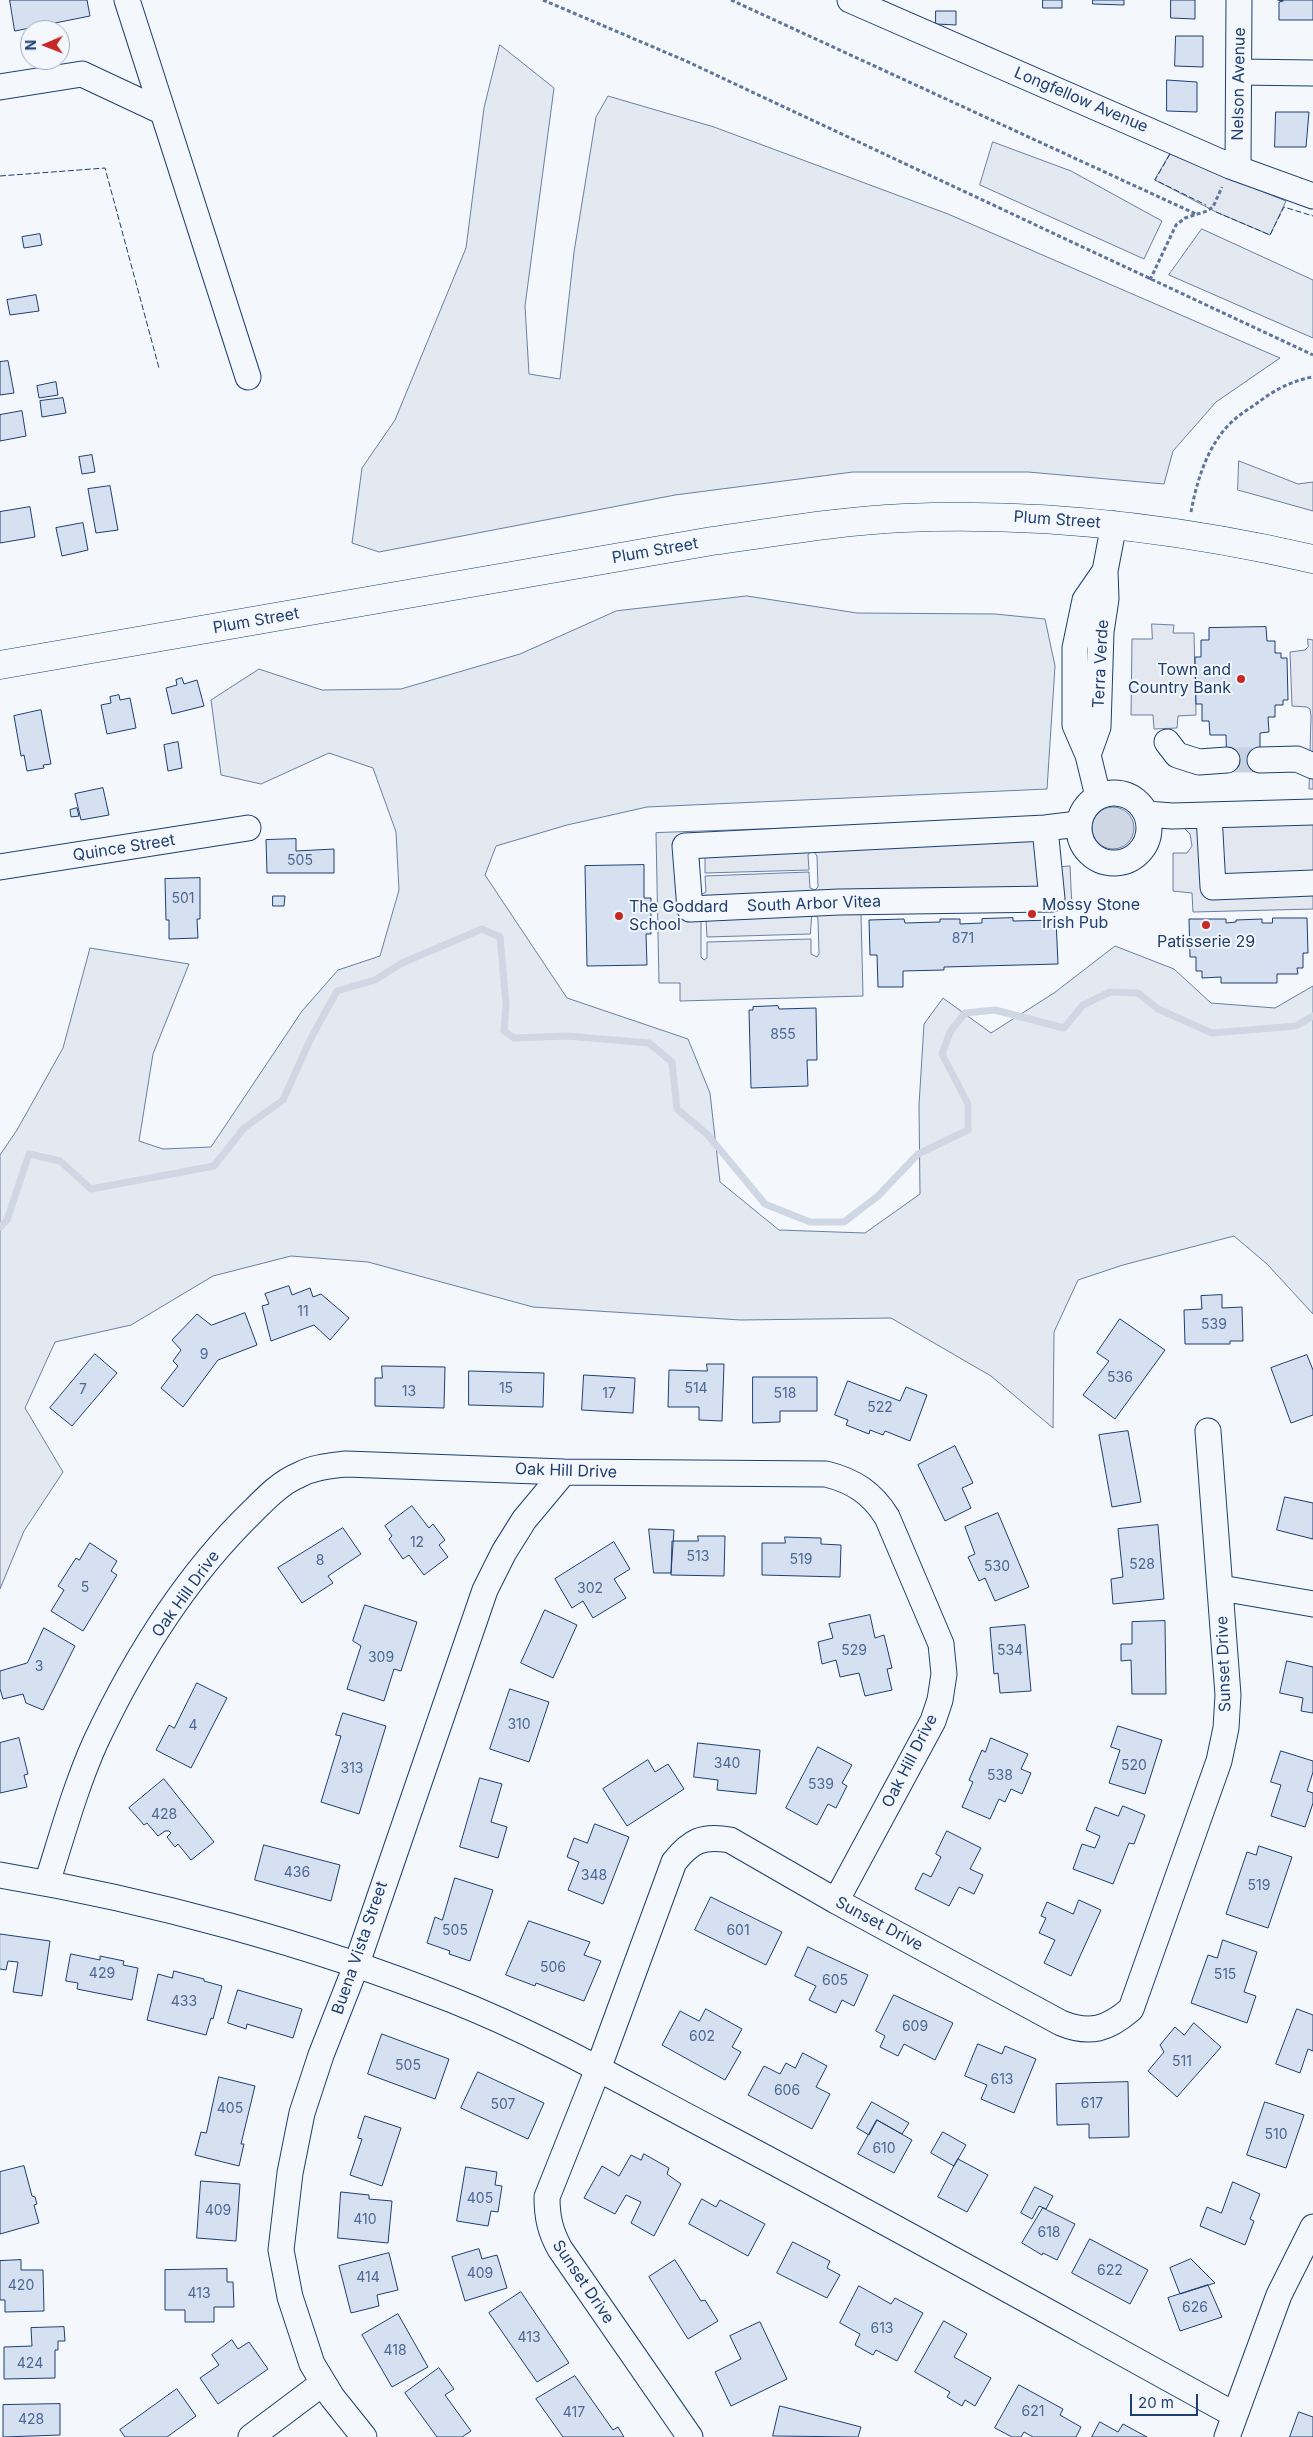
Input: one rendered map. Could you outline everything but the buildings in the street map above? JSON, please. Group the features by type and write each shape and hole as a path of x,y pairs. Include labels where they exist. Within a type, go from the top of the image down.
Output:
{"main road":[{"name":"Plum Street","path":"0,666 712,541 822,525 903,518 992,516 1114,524 1187,533 1313,559"}],"street":[{"path":"127,0 248,377"},
{"name":"Longfellow Avenue","path":"850,0 1234,167 1313,196"},
{"name":"Nelson Avenue","path":"1234,167 1239,72 1240,0"},
{"path":"1239,72 1313,73"},
{"path":"0,88 82,74 163,112"},
{"name":"Terra Verde","path":"1098,796 1088,755 1075,725 1074,648 1085,600 1105,571 1114,524"},
{"path":"1167,742 1177,755 1199,762 1227,760"},
{"path":"1260,760 1297,759 1313,766"},
{"path":"1109,792 1132,797 1147,814 1148,837 1143,848 1125,862 1114,864 1102,862 1091,856 1083,847 1079,836 1078,824 1088,802 1098,796 1109,792"},
{"path":"1147,814 1172,816 1313,812"},
{"path":"1210,815 1213,887 1313,883"},
{"name":"South Arbor Vitea","path":"1045,828 1052,899 839,902 690,909 685,846 1045,828 1078,824"},
{"name":"Quince Street","path":"0,867 248,828"},
{"name":"Sunset Drive","path":"690,2437 551,2234 547,2217 548,2197 598,2069 674,1862 686,1847 698,1840 714,1837 730,1840 836,1901 1079,2030 1097,2029 1118,2021 1131,2008 1219,1760 1226,1728 1228,1695 1208,1431"},
{"name":"Oak Hill Drive","path":"47,1883 76,1792 95,1744 126,1683 169,1612 204,1565 242,1522 278,1487 299,1474 322,1466 346,1464 564,1472 826,1474 846,1479 864,1489 878,1502 887,1517 942,1644 944,1674 934,1721 836,1901"},
{"name":"Buena Vista Street","path":"364,2437 323,2383 312,2364 303,2342 290,2297 281,2250 290,2172 302,2114 320,2056 356,1966 485,1590 504,1552 524,1520 564,1472"},
{"path":"1221,1588 1313,1604"},
{"path":"0,1875 86,1890 255,1934 356,1966 452,2000 598,2069 806,2179 1231,2426 1280,2295 1313,2227"},
{"path":"251,2437 323,2383"}],"path":[{"path":"543,0 686,61 1313,356"},
{"path":"732,0 1196,214"},
{"path":"1150,280 1176,226 1196,214 1214,207 1234,167"},
{"path":"1187,533 1195,490 1216,441 1234,419 1267,396 1290,384 1313,377"}],"shaded area":[{"path":"500,45 554,88 525,306 529,374 560,379 574,252 596,117 608,96 714,127 948,214 1280,358 1216,402 1173,451 1164,484 1028,472 853,472 675,495 379,552 352,543 362,468 395,420 466,248 484,108"},
{"path":"993,142 1071,171 1162,221 1144,259 980,185"},
{"path":"1170,154 1286,201 1270,235 1216,212 1155,180"},
{"path":"1202,229 1313,280 1313,338 1169,275"},
{"path":"1239,461 1298,484 1313,482 1313,511 1238,490"},
{"path":"747,596 857,613 995,614 1045,619 1055,666 1047,789 647,807 567,825 496,846 485,875 567,998 688,1039 710,1093 720,1182 779,1230 865,1233 920,1194 919,1105 924,1024 943,998 991,1033 1054,993 1115,946 1174,969 1211,1003 1275,1008 1313,986 1313,1314 1267,1264 1234,1236 1123,1265 1078,1280 1054,1332 1053,1428 991,1376 891,1318 741,1320 533,1307 368,1262 291,1256 213,1276 131,1325 55,1342 25,1408 63,1472 24,1531 0,1589 0,1155 17,1130 63,1048 90,948 189,964 153,1054 139,1141 163,1149 211,1147 302,1011 338,970 380,956 399,890 396,832 373,768 329,753 261,784 221,775 211,700 259,669 322,690 401,689 520,654 616,611"},
{"path":"1152,624 1174,625 1173,633 1194,633 1196,715 1178,716 1177,728 1154,729 1153,715 1131,715 1132,639 1152,639"},
{"path":"1308,639 1313,640 1313,789 1309,789 1310,709 1292,706 1290,652 1305,650 1308,647"},
{"path":"1313,801 1313,909 1193,912 1192,893 1173,891 1173,853 1187,853 1192,846 1190,834 1185,829 1183,805"},
{"path":"1117,807 1125,810 1131,816 1134,828 1131,840 1125,846 1109,849 1101,846 1095,840 1092,824 1095,816 1101,810"},
{"path":"1061,819 1052,854 1056,867 1070,866 1072,909 861,914 863,996 680,1001 680,983 659,983 656,833","holes":["814,852 817,856 818,887 815,890 810,888 809,872 705,876 706,892 702,894 700,891 699,858 705,857 705,873 809,870 808,855","812,916 817,916 818,919 819,954 817,957 811,954 811,939 707,942 707,958 704,960 701,957 701,919 706,919 707,937 810,934"]}],"waterway":[{"path":"0,1227 7,1220 29,1154 60,1161 91,1189 214,1166 244,1128 283,1100 310,1040 337,991 375,980 402,963 482,929 500,937 506,1004 504,1031 514,1038 567,1036 649,1043 672,1062 677,1109 707,1134 765,1204 810,1222 844,1222 878,1196 918,1154 968,1130 968,1104 942,1054 950,1032 965,1013 995,1010 1064,1028 1083,1005 1110,992 1138,993 1158,1009 1212,1033 1296,1026 1313,1016"}],"tunnel":[{"path":"1227,760 1260,760"}],"fence":[{"path":"1170,154 1155,180 1206,205"},
{"path":"0,176 105,168 159,368"},
{"path":"1216,212 1270,235 1284,207 1313,216"}],"place":[{"name":"Town and Country Bank","path":"1241,679"},
{"name":"Mossy Stone Irish Pub","path":"1032,914"},
{"name":"The Goddard School","path":"619,916"},
{"name":"Patisserie 29","path":"1206,925"}]}
